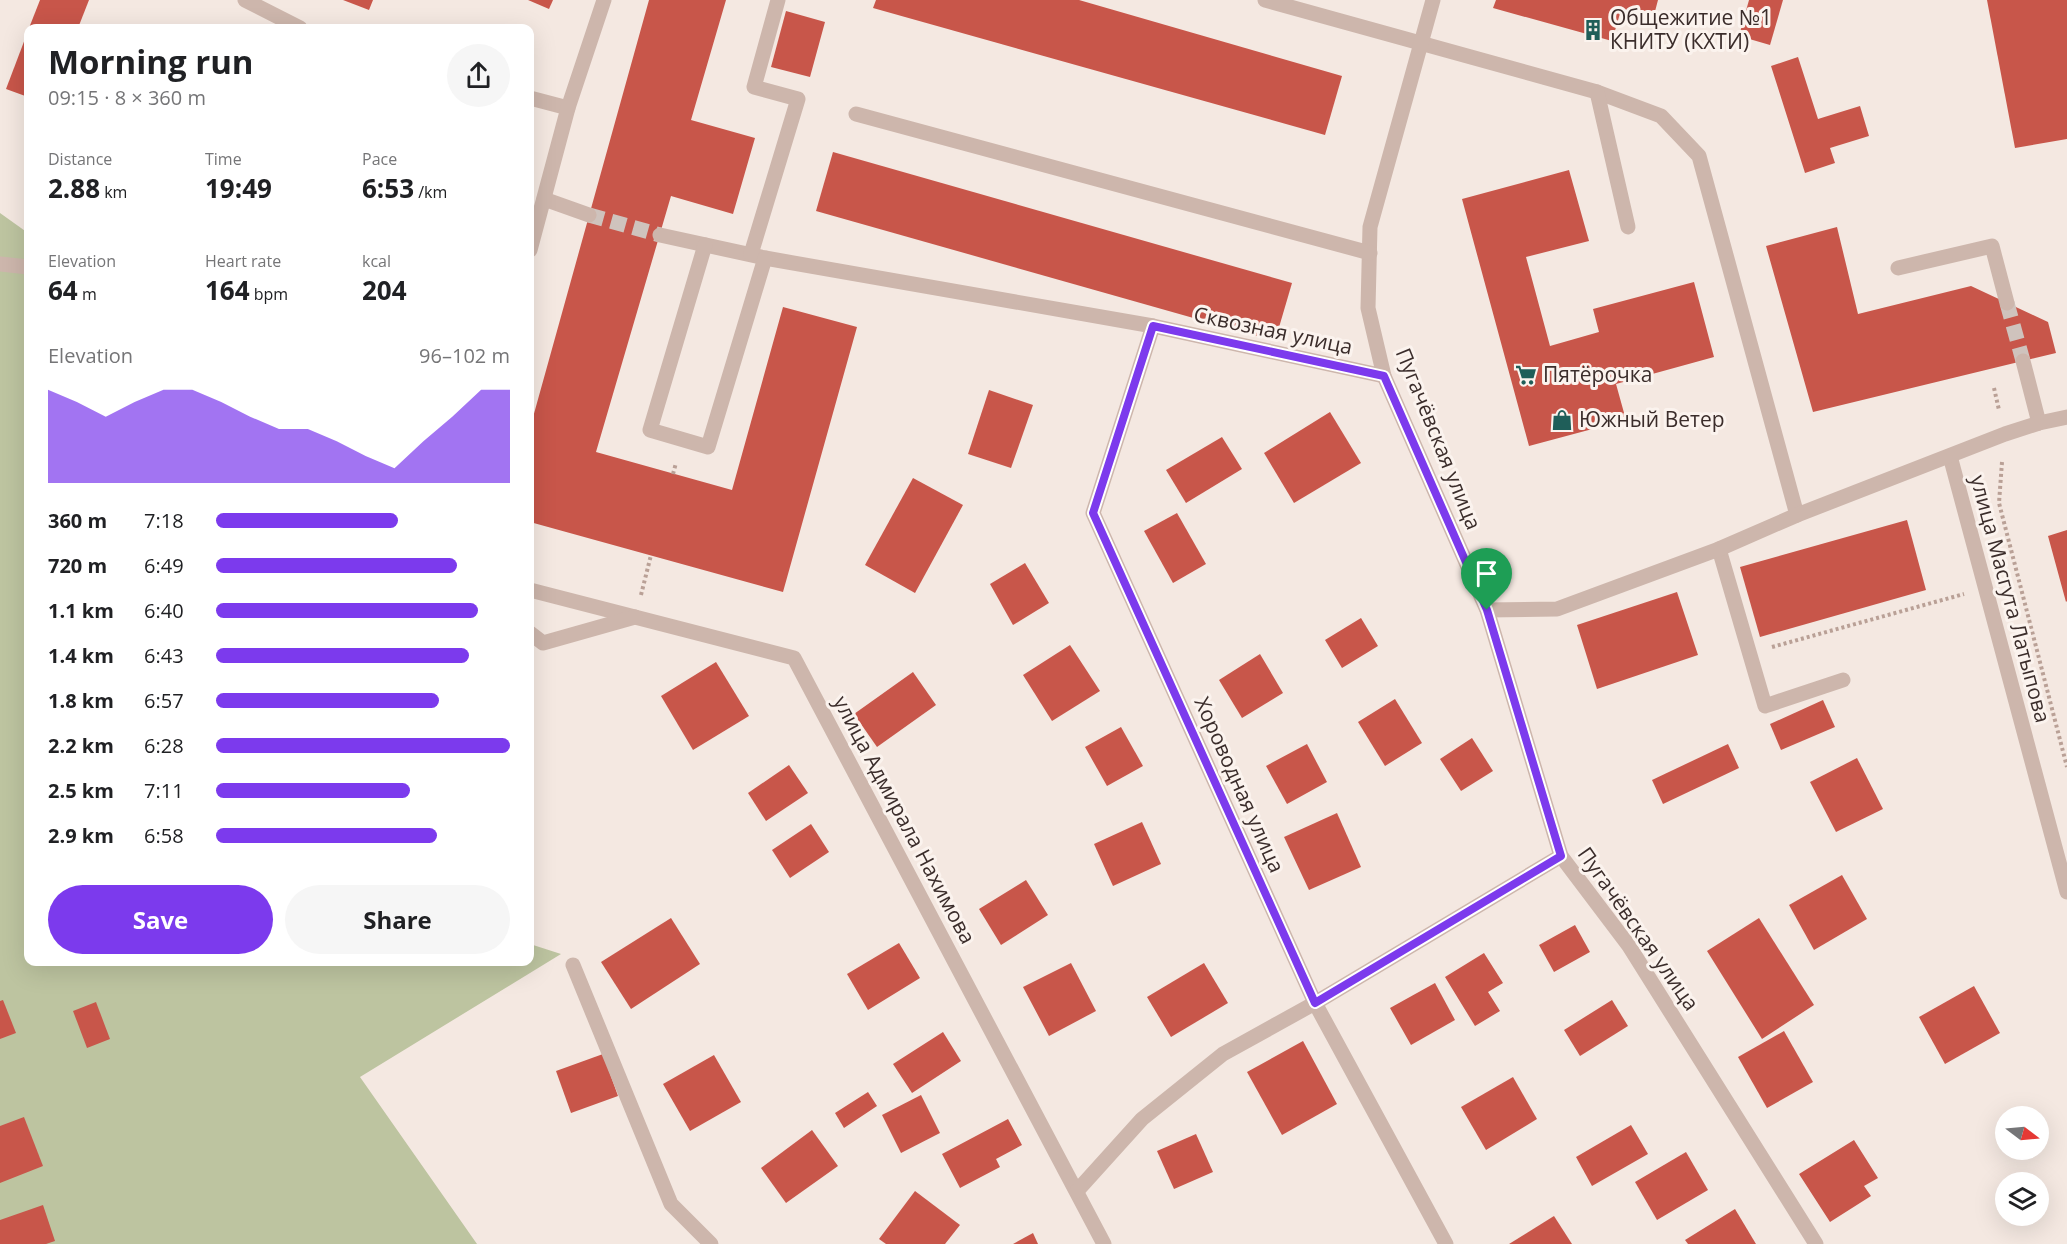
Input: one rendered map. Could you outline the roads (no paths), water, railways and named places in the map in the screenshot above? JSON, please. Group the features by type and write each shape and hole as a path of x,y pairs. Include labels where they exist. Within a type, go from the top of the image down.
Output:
{"street":[{"path":"245,0 292,24"},
{"path":"534,234 568,108 604,0"},
{"path":"705,245 650,430 708,447 798,99 754,87 778,0"},
{"path":"1265,0 1596,92 1661,116 1699,156 1797,515"},
{"name":"Пугачёвская улица","path":"1433,0 1370,227 1368,308 1384,376 1487,610 1561,856 1629,946 1816,1244"},
{"path":"1596,92 1628,227"},
{"path":"534,99 568,108"},
{"path":"856,114 1370,253"},
{"path":"543,199 589,215"},
{"name":"Сквозная улица","path":"660,235 758,256 1153,326 1384,376"},
{"path":"1899,268 1992,246 2007,303"},
{"path":"0,264 24,267"},
{"name":"Хороводная улица","path":"1153,326 1093,513 1315,1003 1446,1244"},
{"path":"2023,361 2039,423"},
{"path":"1487,610 1557,609 1719,549 1797,515 1950,456 2039,423 2067,417"},
{"name":"улица Масгута Латыпова","path":"1950,456 2067,892"},
{"path":"1719,549 1765,706 1843,680"},
{"name":"улица Адмирала Нахимова","path":"534,591 794,658 1104,1244"},
{"path":"534,636 543,643 635,617"},
{"path":"1077,1191 1142,1119 1223,1054 1315,1003 1561,856"},
{"path":"573,965 671,1204 711,1244"}],"tunnel":[{"path":"589,215 660,235"},
{"path":"2007,303 2023,361"}],"place":[{"name":"Общежитие №1 КНИТУ (КХТИ)","path":"1593,30"},
{"name":"Пятёрочка","path":"1526,375"},
{"name":"Южный Ветер","path":"1562,420"}]}
